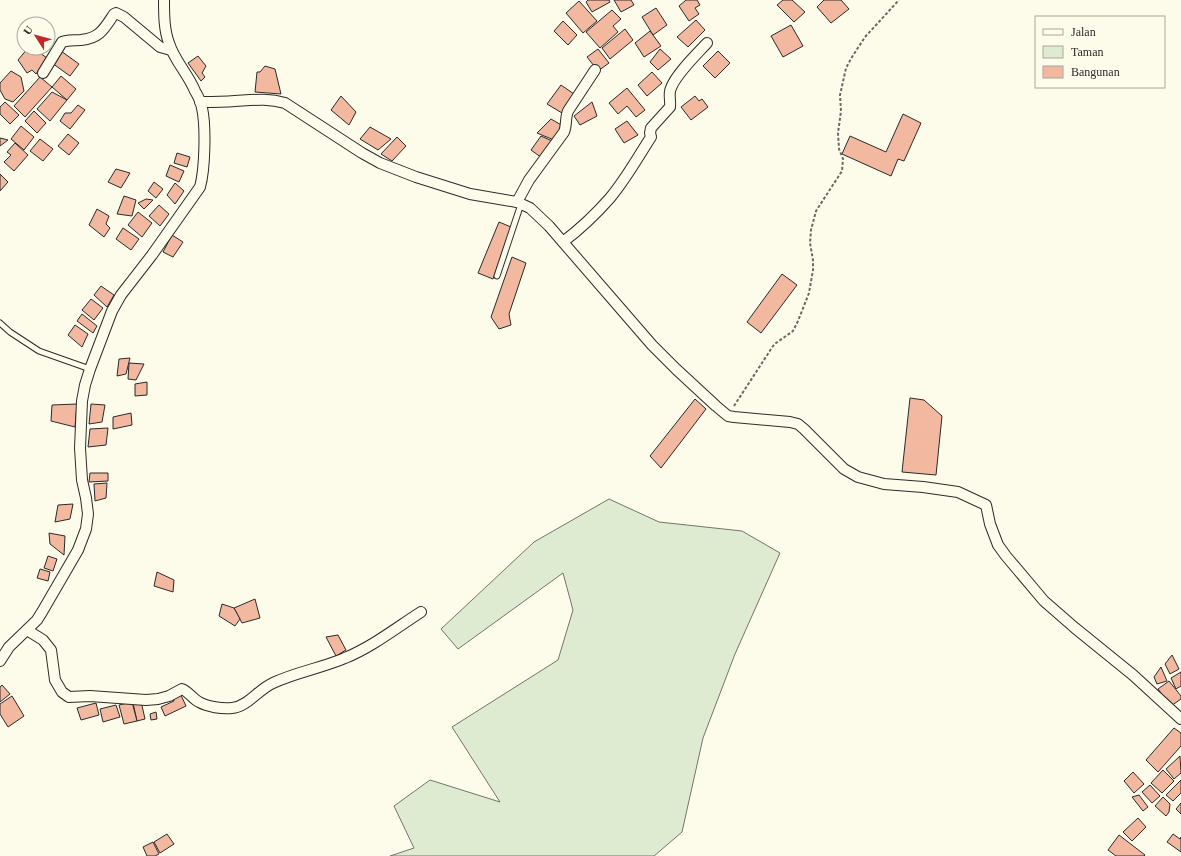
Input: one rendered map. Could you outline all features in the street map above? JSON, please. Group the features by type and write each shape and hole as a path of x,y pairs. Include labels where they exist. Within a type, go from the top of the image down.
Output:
{"street":[{"path":"0,661 9,647 37,620 48,604 78,550 86,528 88,514 82,480 80,448 82,401 90,369 112,311 121,295 152,255 200,187 202,179 204,151 203,116 200,102 195,90 171,50 166,28 164,0"},
{"path":"43,73 62,42 83,40 97,36 102,32 114,13 124,17 160,47 171,50"},
{"path":"563,242 599,209 625,178 651,137 651,128 670,107 671,103 669,95 672,85 686,66 707,43"},
{"path":"519,203 529,180 564,132 566,115 595,70"},
{"path":"200,102 267,99 285,103 362,154 380,163 416,177 470,194 519,203 530,208 563,242 652,345 696,388 728,416 798,424 844,469 858,477 884,484 923,487 958,492 986,505 990,524 998,546 1044,601 1133,675 1181,719"},
{"path":"27,630 43,640 51,650 55,680 62,692 69,697 90,696 146,700 169,696 182,689 199,702 220,708 231,709 242,706 272,683 307,670 330,664 352,655 421,612"}],"lane":[{"path":"497,276 519,203"},
{"path":"0,323 10,332 39,351 90,369"}],"path":[{"path":"728,416 773,346 793,331 798,321 809,293 813,270 810,243 811,230 816,211 838,178 843,165 843,159 839,149 838,133 841,111 840,95 846,68 865,37 899,0"}],"green space":[{"path":"609,499 659,522 742,531 780,553 735,654 703,738 682,832 654,856 390,856 414,848 394,806 430,780 500,802 452,727 558,660 573,610 563,573 458,649 441,629 534,542"}],"building":[{"path":"588,0 609,0 610,2 592,12 586,2"},
{"path":"614,0 631,0 634,5 621,12"},
{"path":"686,0 697,0 700,5 695,8 699,14 689,21 679,6"},
{"path":"783,0 792,0 805,12 794,22 777,5"},
{"path":"824,0 841,0 849,9 831,23 817,7"},
{"path":"579,1 597,21 583,33 566,13"},
{"path":"656,8 667,25 653,35 642,17"},
{"path":"612,10 621,19 613,26 618,32 600,48 586,32"},
{"path":"696,20 705,30 688,47 677,37"},
{"path":"563,21 577,35 568,45 554,31"},
{"path":"791,25 803,46 783,57 771,36"},
{"path":"625,29 633,40 610,59 602,48"},
{"path":"650,31 661,46 644,57 635,43"},
{"path":"598,49 609,63 598,71 587,57"},
{"path":"660,49 671,59 658,70 650,62"},
{"path":"61,51 79,64 70,76 52,63"},
{"path":"718,51 730,63 715,78 703,66"},
{"path":"21,56 44,56 47,58 36,74 32,70 27,73 18,60"},
{"path":"198,56 206,66 202,73 205,77 201,81 188,63"},
{"path":"265,66 275,69 281,94 255,92 257,72 260,72"},
{"path":"11,71 21,77 24,91 13,102 5,99 0,90 0,83"},
{"path":"652,72 662,83 647,96 638,85"},
{"path":"61,76 76,89 67,100 52,87"},
{"path":"40,77 52,87 25,117 14,106"},
{"path":"561,85 574,94 569,105 562,113 547,104"},
{"path":"627,88 645,110 636,117 627,106 618,114 609,103"},
{"path":"52,92 67,100 50,121 37,109"},
{"path":"341,96 356,112 349,125 331,110"},
{"path":"695,96 699,101 702,99 708,107 691,120 681,107"},
{"path":"5,102 19,115 10,124 0,114 0,107"},
{"path":"592,102 597,116 580,125 574,116"},
{"path":"78,105 85,110 70,129 60,121 65,113 71,113"},
{"path":"34,111 46,123 37,133 25,121"},
{"path":"903,114 921,123 904,161 898,159 891,176 842,154 850,136 886,152"},
{"path":"551,119 563,126 554,140 537,133"},
{"path":"627,121 638,135 624,143 615,129"},
{"path":"21,126 34,137 24,150 11,139"},
{"path":"370,127 391,139 378,150 360,139"},
{"path":"68,134 79,143 69,155 58,146"},
{"path":"541,136 552,141 542,158 531,150"},
{"path":"397,137 406,146 392,161 381,154"},
{"path":"0,138 8,140 0,146"},
{"path":"40,139 53,149 43,161 30,151"},
{"path":"15,143 28,155 14,171 4,162 11,155 7,152"},
{"path":"177,153 190,157 187,167 174,163"},
{"path":"170,165 184,171 179,182 166,176"},
{"path":"116,169 130,173 121,188 108,182"},
{"path":"0,174 8,182 0,191"},
{"path":"154,182 163,189 156,198 148,191"},
{"path":"175,183 184,191 175,204 167,195"},
{"path":"124,196 136,200 132,216 117,214"},
{"path":"146,199 153,200 144,209 138,203"},
{"path":"159,205 169,214 160,226 149,216"},
{"path":"97,209 109,216 106,224 110,228 104,237 89,225"},
{"path":"138,212 152,223 142,237 128,225"},
{"path":"499,222 511,227 493,279 478,273"},
{"path":"123,228 139,239 131,250 116,239"},
{"path":"172,235 183,242 173,257 163,252"},
{"path":"512,257 526,263 509,314 511,325 499,329 491,317"},
{"path":"782,274 797,285 761,333 747,322"},
{"path":"101,286 114,295 107,307 94,295"},
{"path":"91,299 103,308 94,320 82,310"},
{"path":"82,314 97,326 93,333 77,321"},
{"path":"75,325 88,334 82,347 68,335"},
{"path":"130,358 126,374 117,376 119,359"},
{"path":"129,363 144,364 136,380 128,379"},
{"path":"147,382 147,395 135,396 135,384"},
{"path":"910,398 924,400 942,416 936,475 902,472"},
{"path":"695,399 706,409 661,468 650,456"},
{"path":"77,404 75,427 51,421 52,405"},
{"path":"91,404 105,405 102,422 89,424"},
{"path":"131,413 132,425 113,429 113,417"},
{"path":"108,428 106,445 88,447 90,429"},
{"path":"90,473 108,473 108,481 89,482"},
{"path":"107,483 106,498 95,501 94,484"},
{"path":"73,504 70,519 55,522 58,505"},
{"path":"49,533 65,536 64,555 50,544"},
{"path":"48,556 57,559 53,571 44,568"},
{"path":"40,569 50,572 48,581 37,578"},
{"path":"157,572 174,580 173,592 154,586"},
{"path":"255,599 260,618 242,623 234,608"},
{"path":"222,604 234,608 240,619 235,626 219,616"},
{"path":"338,635 346,650 336,656 326,637"},
{"path":"1172,655 1179,669 1170,674 1165,664"},
{"path":"1161,667 1167,681 1157,684 1154,677"},
{"path":"1181,672 1181,686 1176,689 1171,678"},
{"path":"1169,681 1181,696 1181,699 1171,706 1158,689"},
{"path":"2,685 10,694 0,702 0,687"},
{"path":"180,693 186,706 165,716 161,707 174,701 172,697"},
{"path":"12,696 24,716 8,727 0,714 0,704"},
{"path":"141,701 145,719 137,721 133,703"},
{"path":"132,702 137,721 124,724 119,705"},
{"path":"96,703 99,715 81,720 77,708"},
{"path":"116,705 120,717 103,722 100,709"},
{"path":"156,712 157,719 151,720 150,714"},
{"path":"1174,728 1181,733 1181,746 1158,772 1146,760"},
{"path":"1180,756 1181,773 1174,779 1166,769"},
{"path":"1163,770 1174,781 1162,793 1151,783"},
{"path":"1133,772 1144,784 1134,793 1124,781"},
{"path":"1181,780 1181,793 1173,801 1166,795"},
{"path":"1150,785 1160,796 1152,803 1142,792"},
{"path":"1139,795 1148,807 1143,811 1132,797"},
{"path":"1163,797 1170,804 1169,812 1166,816 1155,806"},
{"path":"1181,803 1181,814 1176,809"},
{"path":"1138,818 1146,827 1132,841 1123,832"},
{"path":"167,834 174,844 160,853 154,842"},
{"path":"1173,834 1180,839 1181,837 1181,852 1167,842"},
{"path":"1119,835 1145,855 1116,856 1108,850"},
{"path":"153,842 159,854 155,856 147,856 143,847"}]}
